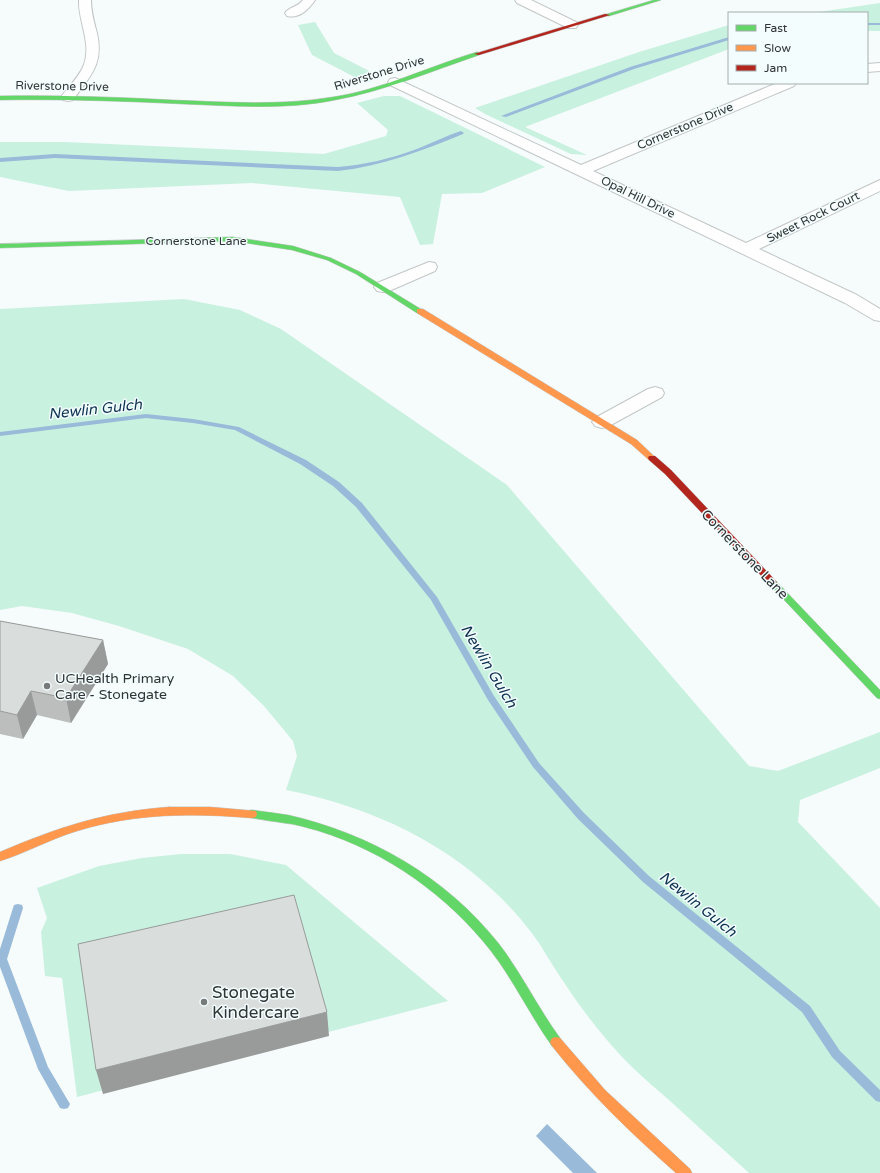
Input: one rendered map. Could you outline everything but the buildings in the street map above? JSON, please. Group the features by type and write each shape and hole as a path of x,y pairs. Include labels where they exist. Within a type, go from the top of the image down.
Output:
{"street":[{"path":"68,98 87,72 94,56 85,12 85,0"},
{"path":"291,13 304,7 309,0"},
{"path":"521,0 572,25"},
{"name":"Riverstone Drive","path":"0,98 68,98 236,105 288,104 346,97 395,82 499,46 659,0"},
{"path":"868,68 880,67"},
{"name":"Opal Hill Drive","path":"395,82 851,299 880,316"},
{"name":"Cornerstone Drive","path":"582,170 787,84"},
{"name":"Sweet Rock Court","path":"746,249 880,185"},
{"name":"Cornerstone Lane","path":"0,246 194,239 248,240 293,248 317,255 348,268 382,287 602,422 645,451 668,472 880,696"},
{"path":"382,287 429,267"},
{"path":"602,422 655,393"},
{"path":"0,857 63,832 98,821 174,810 224,811 267,816 307,824 362,843 408,868 428,883 468,918 486,938 502,960 550,1035 592,1086 685,1173"}],"green space":[{"path":"880,3 880,31 868,31 868,12 819,12"},
{"path":"315,22 334,53 381,77 366,83 312,55 298,25"},
{"path":"728,25 728,49 525,127 587,155 571,154 475,108 639,52"},
{"path":"384,96 400,96 545,167 482,193 442,194 433,244 420,245 400,197 252,183 69,191 0,177 0,142 65,142 324,154 386,136 388,130 357,103"},
{"path":"184,299 240,310 281,329 507,485 749,766 778,771 880,732 880,768 800,800 798,822 880,908 880,1173 749,1173 621,1056 576,1000 534,936 510,907 484,882 455,859 424,840 391,823 357,809 322,798 286,790 297,756 293,741 264,706 233,676 188,649 119,626 72,613 22,606 0,610 0,309"},
{"path":"181,854 230,854 286,865 448,1001 77,1097 62,978 45,976 41,932 47,918 37,888 99,866 142,858"}],"water":[{"path":"547,1124 597,1173 573,1173 536,1136"}],"waterway":[{"path":"868,24 880,24"},
{"path":"504,116 632,68 728,38"},
{"path":"0,160 55,156 338,169 386,161 461,133"},
{"name":"Newlin Gulch","path":"0,434 146,416 193,421 237,428 303,462 336,484 359,505 434,599 491,698 536,765 581,816 646,879 806,1009 836,1054 880,1097"},
{"path":"18,908 2,959 43,1069 64,1104"}],"traffic: fast":[{"path":"607,15 659,0"},
{"path":"0,98 68,97 256,105 288,104 334,99 380,87 477,54"},
{"path":"0,246 233,239 293,248 329,259 358,273 420,311"},
{"path":"773,583 880,696"},
{"path":"252,814 287,819 321,828 355,840 387,856 418,875 446,897 472,921 495,948 556,1042"}],"traffic: slow":[{"path":"420,311 634,442 652,458"},
{"path":"0,857 75,827 127,815 190,811 252,814"},
{"path":"556,1042 601,1094 685,1173"}],"traffic: jam":[{"path":"477,54 607,15"},
{"path":"652,458 668,472 773,583"}],"place":[{"name":"UCHealth Primary Care - Stonegate","path":"47,686"},
{"name":"Stonegate Kindercare","path":"204,1002"}]}
